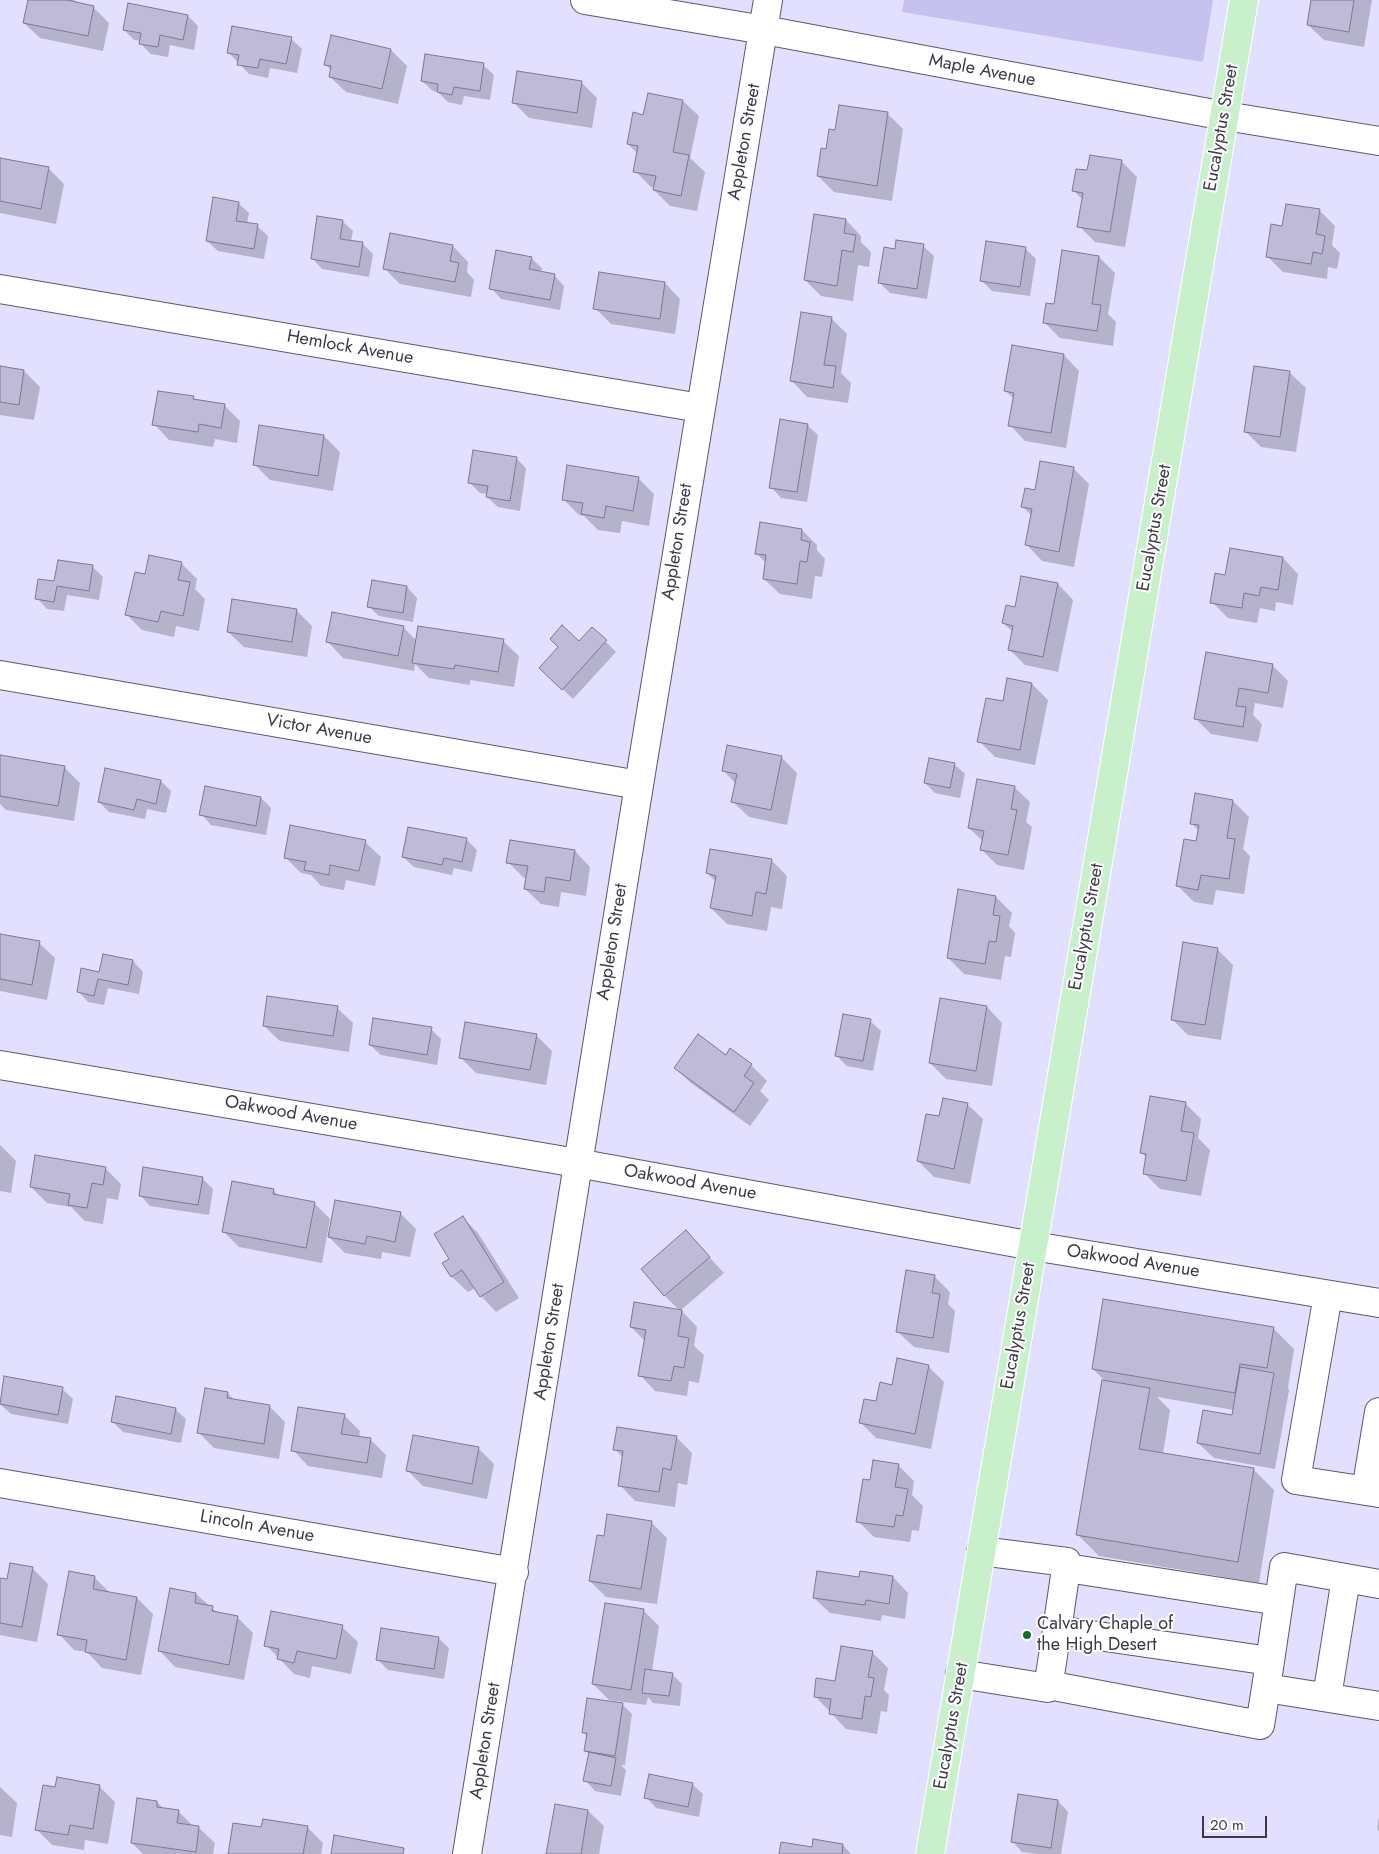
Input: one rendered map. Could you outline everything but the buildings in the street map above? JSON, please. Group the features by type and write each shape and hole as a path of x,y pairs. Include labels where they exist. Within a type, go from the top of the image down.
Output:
{"main road":[{"name":"Eucalyptus Street","path":"930,1854 1244,0"}],"street":[{"name":"Maple Avenue","path":"585,0 764,30 1225,116 1379,141"},
{"name":"Appleton Street","path":"467,1854 514,1572 700,408 768,0"},
{"name":"Hemlock Avenue","path":"0,289 700,408"},
{"name":"Victor Avenue","path":"0,675 639,785"},
{"name":"Oakwood Avenue","path":"0,1065 578,1163 1033,1246 1379,1303"},
{"path":"1328,1294 1296,1480 1373,1492 1379,1412"},
{"name":"Lincoln Avenue","path":"0,1483 514,1572"},
{"path":"981,1551 1067,1562 1048,1686"},
{"path":"960,1674 1048,1688 1048,1686 1260,1725 1284,1567 1379,1584"},
{"path":"1066,1568 1279,1601"},
{"path":"1327,1697 1346,1578"},
{"path":"1058,1630 1270,1661"},
{"path":"1266,1688 1379,1706"}],"shaded area":[{"path":"904,0 1213,0 1203,62 902,12"}],"place":[{"name":"Calvary Chaple of the High Desert","path":"1027,1635"}]}
